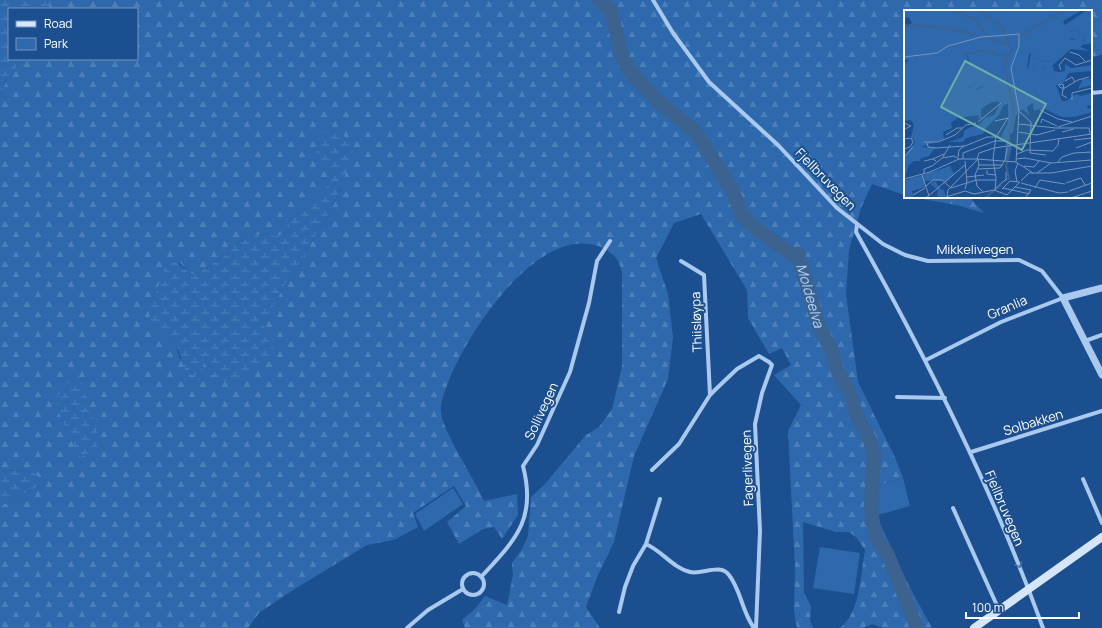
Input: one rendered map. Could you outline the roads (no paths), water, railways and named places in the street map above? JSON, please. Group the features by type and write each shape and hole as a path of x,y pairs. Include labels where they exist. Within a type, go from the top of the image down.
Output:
{"main road":[{"path":"974,628 1102,537"}],"street":[{"name":"Fjellbruvegen","path":"653,0 673,33 709,82 778,145 837,208 857,225 856,232 926,360 971,452 1029,589 1043,628"},
{"path":"1092,93 1102,92"},
{"name":"Mikkelivegen","path":"857,225 894,250 905,255 928,261 1019,260 1042,271 1063,298 1102,374"},
{"name":"Sollivegen","path":"463,589 467,593 477,594 483,587 481,577 505,551 525,519 528,507 527,483 523,466 537,445 570,372 589,303 597,261 610,241"},
{"name":"Thiisløypa","path":"681,261 704,275 710,395"},
{"name":"Granlia","path":"926,360 1001,322 1063,298 1102,288"},
{"path":"1085,341 1102,335"},
{"name":"Fagerlivegen","path":"652,470 679,444 710,395 737,369 759,356 772,365 762,393 755,424 760,532 755,628"},
{"path":"897,397 945,398"},
{"name":"Solbakken","path":"971,452 1102,411"},
{"path":"1082,479 1102,522"},
{"path":"619,612 625,587 633,566 646,544 660,499"},
{"path":"953,508 999,610"},
{"path":"646,544 686,571 693,573 719,570 726,572 734,584 745,614 755,628"},
{"path":"407,628 428,610 463,589 463,580 467,575 476,574 481,577"}],"waterway":[{"name":"Moldeelva","path":"599,0 611,11 622,57 628,69 658,102 695,131 734,193 741,215 756,229 793,255 798,254 819,326 832,352 837,370 851,395 856,414 869,438 874,453 871,508 874,529 878,541 888,555 917,628"}]}
